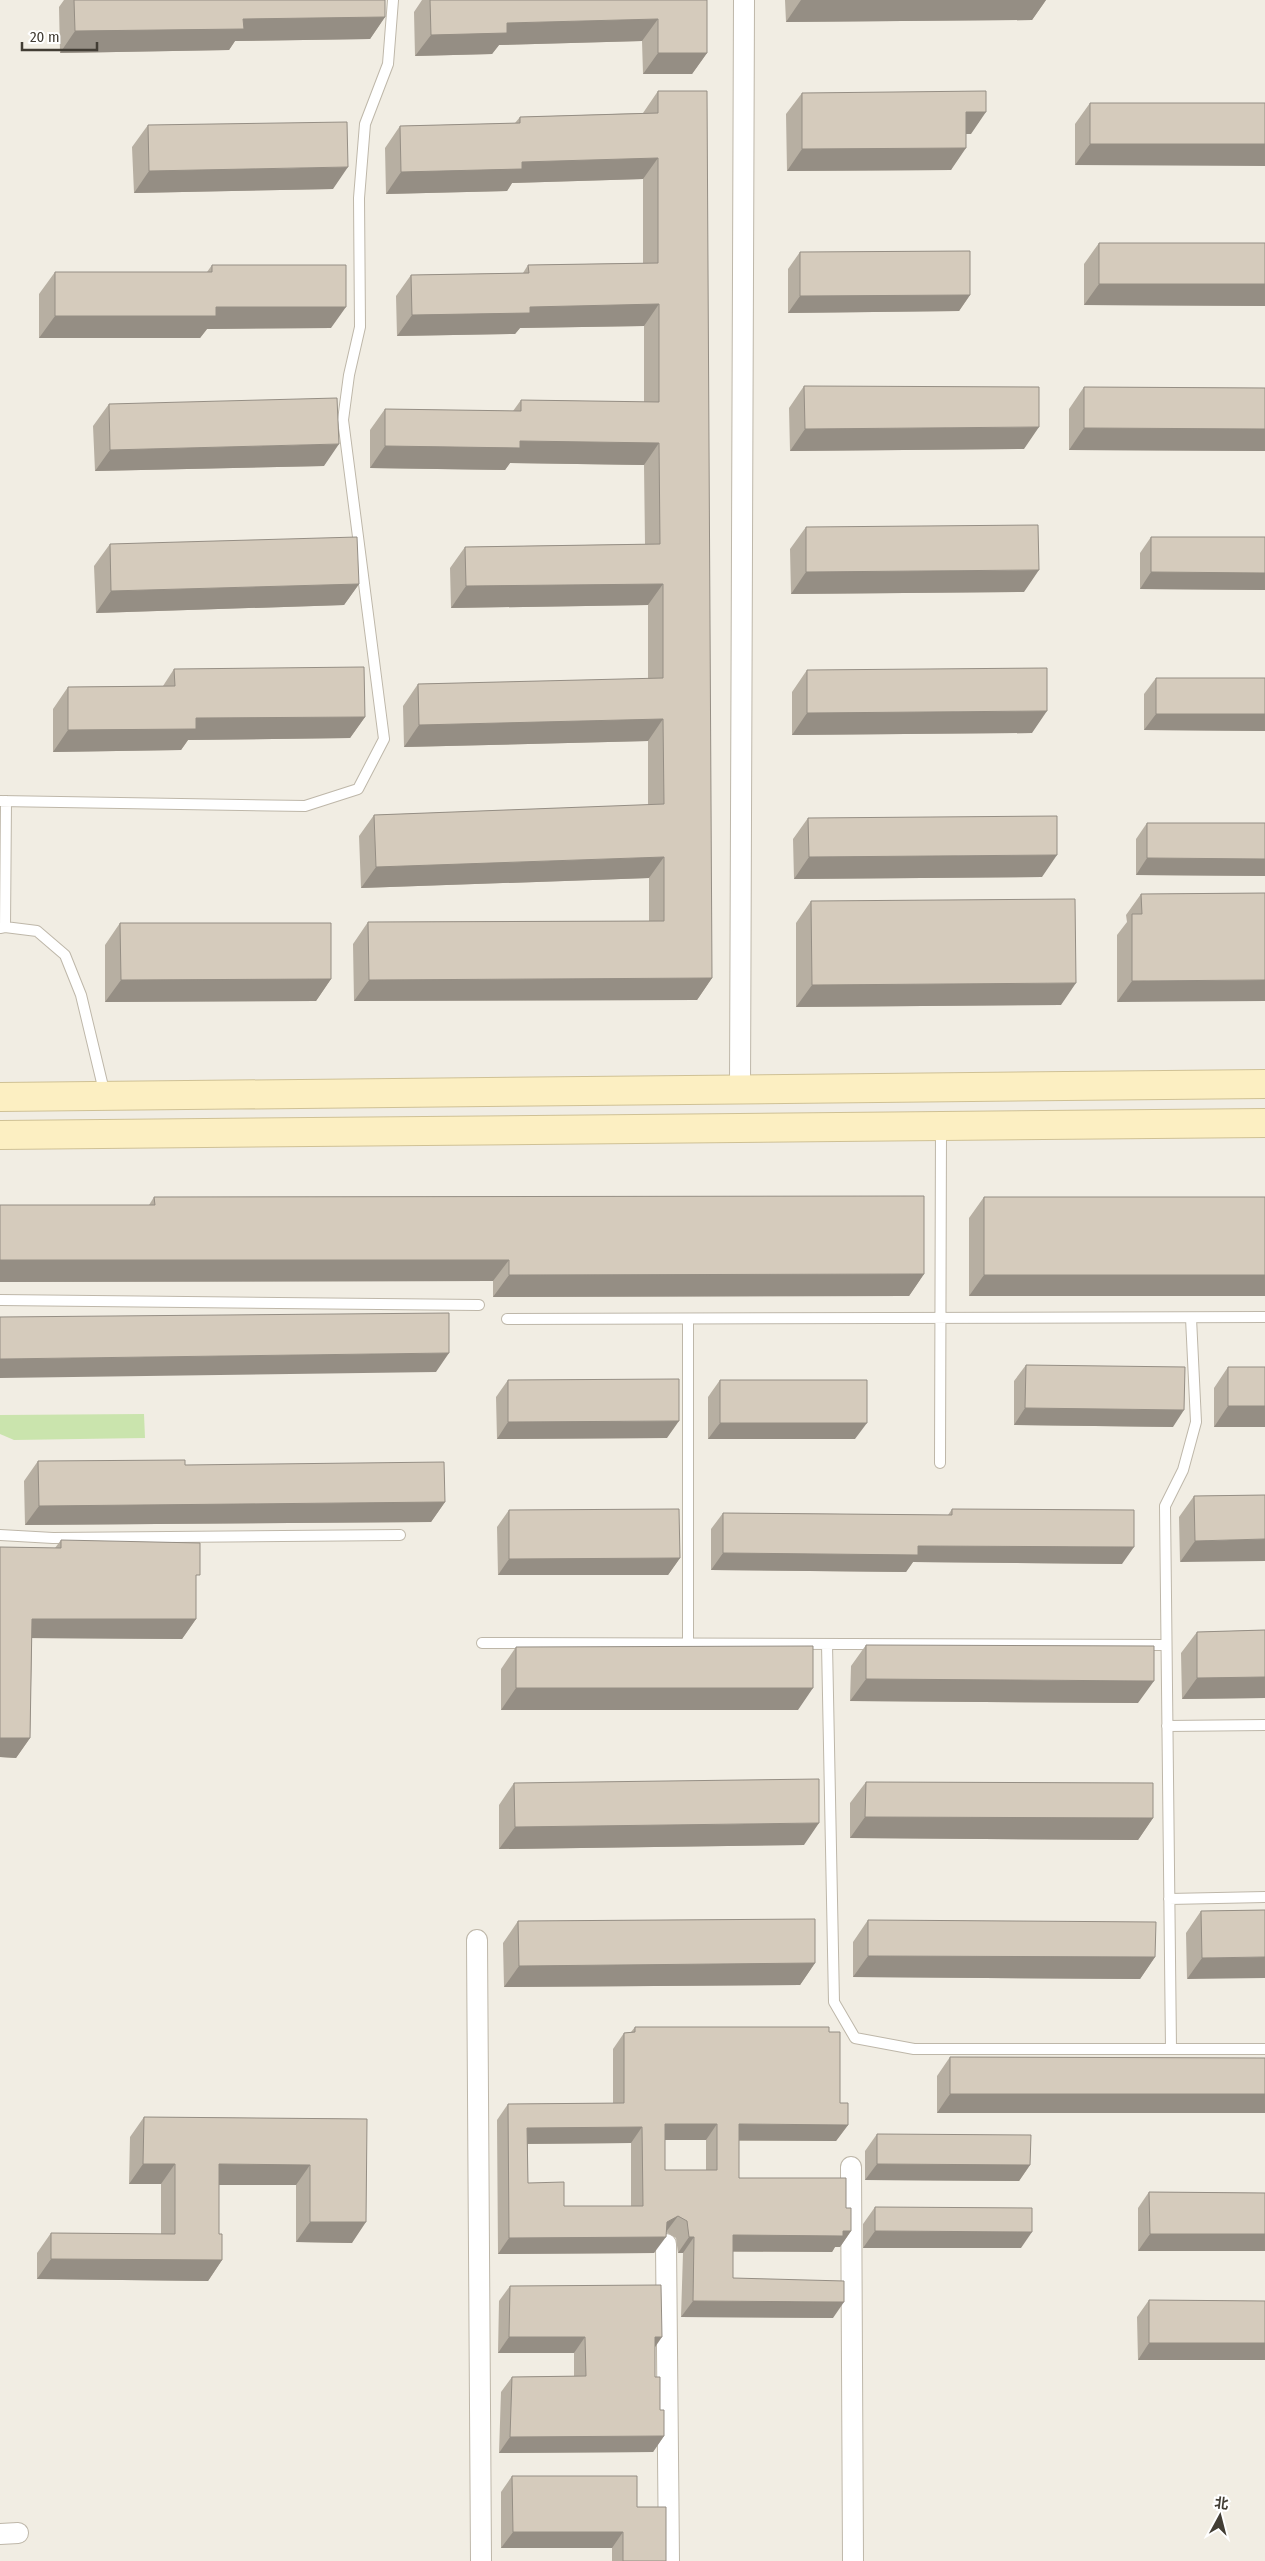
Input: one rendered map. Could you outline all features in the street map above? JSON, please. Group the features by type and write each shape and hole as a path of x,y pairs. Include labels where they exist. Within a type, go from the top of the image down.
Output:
{"main road":[{"path":"0,1097 1265,1084"},
{"path":"0,1135 1265,1123"}],"street":[{"path":"740,1090 744,0"},
{"path":"477,1940 481,2561"},
{"path":"851,2167 853,2561"},
{"path":"666,2244 669,2561"}],"lane":[{"path":"105,1096 81,995 65,955 37,931 2,927 3,802 305,806 358,789 384,739 343,420 348,375 360,327 359,198 365,124 388,64 393,0"},
{"path":"940,1463 941,1126"},
{"path":"0,1300 479,1305"},
{"path":"1170,2049 1165,1506 1183,1470 1196,1422 1191,1318"},
{"path":"507,1319 1265,1318"},
{"path":"688,1319 688,1643"},
{"path":"0,1535 53,1538 400,1536"},
{"path":"482,1643 1166,1645"},
{"path":"827,1644 834,2002 855,2038 914,2049 1265,2049"},
{"path":"1167,1726 1265,1724"},
{"path":"1169,1899 1265,1897"}],"green space":[{"path":"144,1414 145,1438 14,1440 0,1434 0,1415"}],"building":[{"path":"74,0 385,0 385,17 243,19 244,29 75,31"},
{"path":"430,0 707,0 707,53 658,53 658,19 507,23 507,33 431,35"},
{"path":"658,91 707,91 712,978 369,980 368,922 664,921 664,857 376,867 374,815 664,804 663,719 419,725 418,684 663,678 663,584 466,586 465,547 660,544 659,443 520,441 520,448 385,446 385,409 521,411 521,400 659,402 659,304 530,307 530,313 412,315 411,275 529,273 528,265 658,263 658,158 522,162 522,169 401,172 400,126 520,123 520,117 658,113"},
{"path":"986,91 986,112 966,112 966,148 802,149 802,93"},
{"path":"1090,103 1265,103 1265,144 1090,144"},
{"path":"347,122 348,167 149,171 148,125"},
{"path":"1099,243 1265,243 1265,284 1099,284"},
{"path":"970,251 970,295 800,296 800,252"},
{"path":"212,265 346,265 346,307 216,307 216,316 55,316 55,272 212,272"},
{"path":"804,386 1039,387 1039,427 805,429"},
{"path":"1084,387 1265,388 1265,429 1084,428"},
{"path":"337,398 339,444 110,450 109,404"},
{"path":"1038,525 1039,570 806,572 806,527"},
{"path":"357,537 359,584 111,591 110,544"},
{"path":"1151,537 1265,537 1265,573 1151,572"},
{"path":"364,667 365,717 196,718 196,729 68,730 68,687 175,686 174,669"},
{"path":"1047,668 1047,711 807,713 807,670"},
{"path":"1156,678 1265,678 1265,714 1156,714"},
{"path":"1057,816 1057,855 809,857 808,818"},
{"path":"1147,823 1265,823 1265,859 1147,858"},
{"path":"1265,893 1265,980 1132,981 1132,914 1142,914 1141,894"},
{"path":"1075,899 1076,983 812,985 811,901"},
{"path":"120,923 331,923 331,979 121,980"},
{"path":"924,1196 924,1274 509,1275 509,1260 0,1260 0,1205 155,1205 154,1197"},
{"path":"984,1197 1265,1197 1265,1275 984,1275"},
{"path":"449,1313 449,1353 0,1359 0,1317"},
{"path":"1026,1365 1185,1367 1184,1410 1025,1408"},
{"path":"1228,1367 1265,1367 1265,1406 1228,1406"},
{"path":"679,1379 679,1421 508,1422 508,1380"},
{"path":"720,1380 867,1380 867,1423 720,1423"},
{"path":"185,1460 185,1465 444,1462 445,1502 39,1506 38,1461"},
{"path":"1265,1495 1265,1539 1195,1541 1194,1496"},
{"path":"679,1509 680,1558 509,1559 509,1510"},
{"path":"952,1509 1134,1510 1134,1547 918,1546 918,1555 723,1553 723,1513 952,1515"},
{"path":"61,1540 200,1543 200,1575 196,1575 196,1619 32,1619 30,1738 0,1738 0,1547 61,1548"},
{"path":"1265,1630 1265,1677 1197,1678 1197,1632"},
{"path":"866,1645 1154,1646 1154,1681 866,1679"},
{"path":"813,1646 813,1688 516,1688 516,1647"},
{"path":"819,1779 819,1823 515,1827 514,1783"},
{"path":"866,1782 1153,1783 1153,1818 865,1817"},
{"path":"1265,1910 1265,1957 1202,1958 1201,1911"},
{"path":"815,1919 815,1963 519,1966 518,1921"},
{"path":"868,1920 1156,1922 1155,1957 868,1956"},
{"path":"635,2027 829,2027 829,2032 840,2032 840,2103 848,2103 848,2125 739,2124 739,2178 846,2178 846,2208 851,2208 851,2231 843,2231 843,2236 733,2235 733,2278 844,2281 844,2302 693,2301 694,2237 689,2237 687,2221 678,2216 667,2222 666,2237 509,2238 508,2104 624,2103 624,2033 635,2032","holes":["665,2124 717,2124 717,2170 665,2170","642,2127 643,2206 564,2206 564,2182 528,2183 527,2128"]},
{"path":"950,2057 1265,2058 1265,2094 950,2094"},
{"path":"144,2117 367,2119 366,2222 310,2222 310,2165 219,2164 219,2234 222,2234 222,2260 51,2259 51,2233 175,2234 175,2164 143,2164"},
{"path":"877,2134 1031,2135 1030,2165 877,2164"},
{"path":"1149,2192 1265,2193 1265,2234 1150,2234"},
{"path":"875,2207 1032,2208 1032,2232 875,2231"},
{"path":"661,2285 662,2337 655,2337 655,2377 660,2377 660,2410 664,2410 664,2436 510,2437 512,2377 586,2376 585,2337 509,2337 510,2286"},
{"path":"1149,2300 1265,2301 1265,2343 1149,2343"},
{"path":"512,2476 637,2476 637,2507 666,2507 666,2561 623,2561 623,2532 513,2532"}]}
